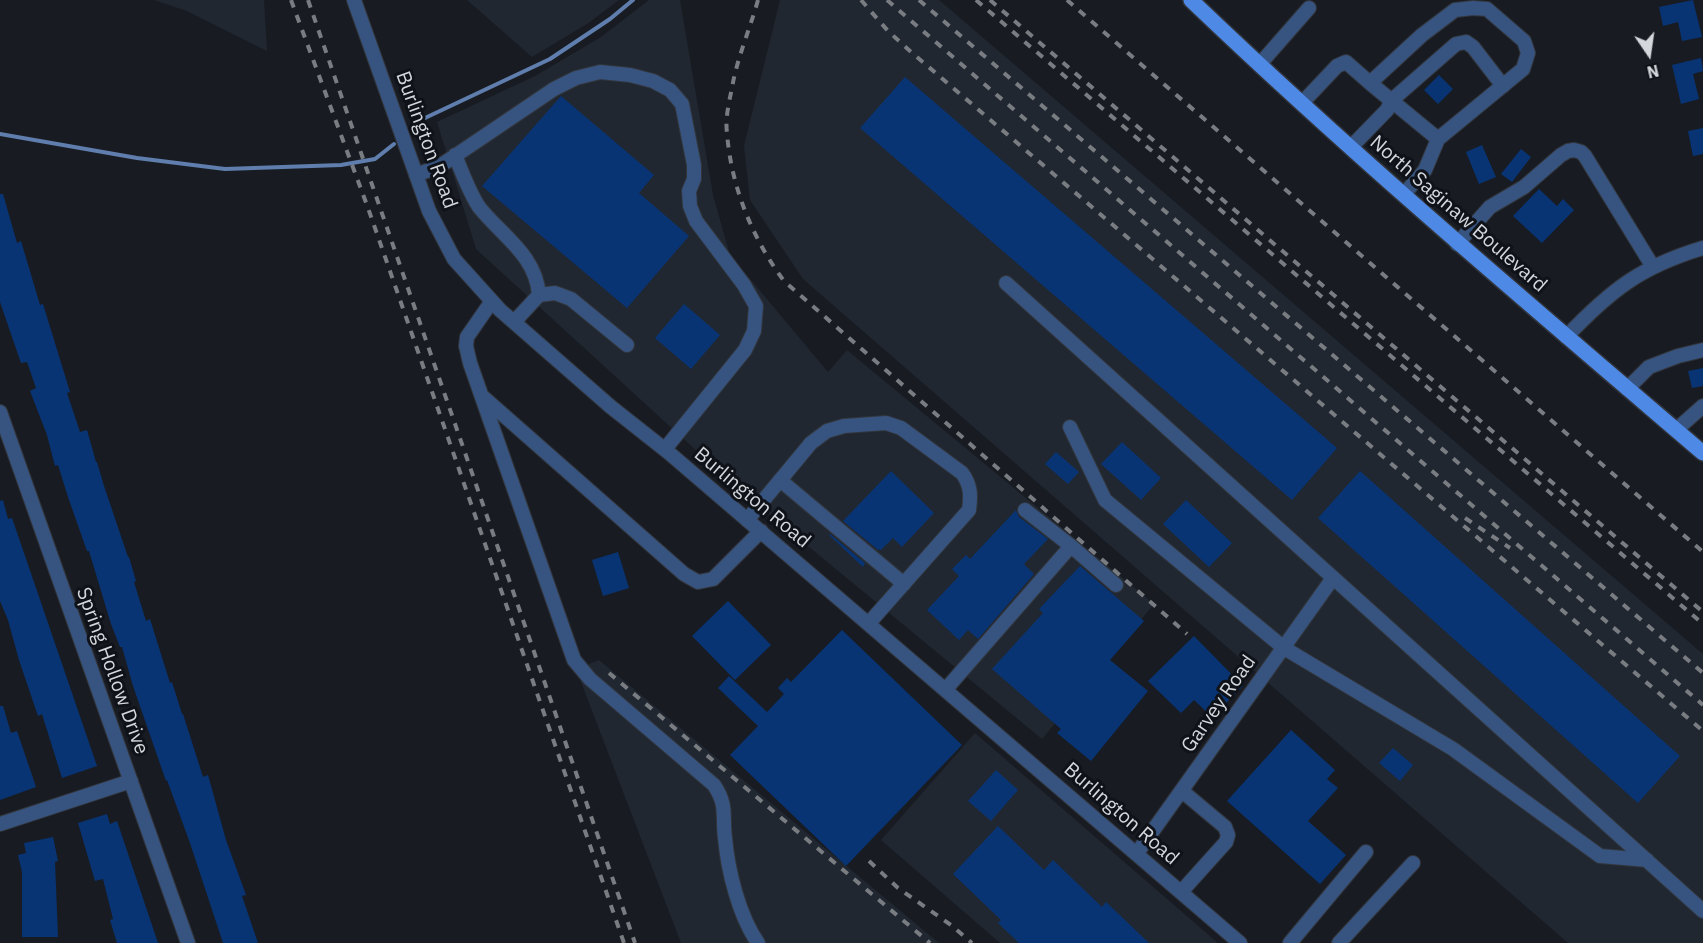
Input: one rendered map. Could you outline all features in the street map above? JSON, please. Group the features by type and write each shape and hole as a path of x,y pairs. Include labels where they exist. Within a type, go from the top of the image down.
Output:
{"main road":[{"name":"North Saginaw Boulevard","path":"1191,0 1259,65 1457,244 1703,453"}],"street":[{"name":"Burlington Road","path":"354,0 429,211 454,259 492,301 611,407 664,449 869,623 1240,943"},
{"path":"1259,65 1309,8"},
{"path":"1370,83 1422,35 1455,10 1487,9 1524,41 1528,53 1523,69 1438,139 1425,170 1404,194"},
{"path":"1351,147 1387,110 1392,100 1456,44 1466,42 1473,47 1503,86"},
{"path":"1302,103 1337,66 1346,62 1438,139"},
{"path":"416,175 440,166 554,89 576,78 600,72 630,75 653,81 670,90 682,104 694,165 690,206 696,221 744,285 756,306 754,331 745,350 664,449"},
{"path":"1457,244 1491,207 1524,187 1561,155 1574,150 1585,156 1653,267"},
{"path":"455,155 478,205 529,260 536,276 539,295"},
{"path":"1566,337 1614,291 1669,259 1703,248"},
{"path":"1006,283 1703,911"},
{"path":"514,322 539,295 555,293 571,299 627,345"},
{"path":"492,301 467,338 466,346 574,660 590,679 714,785 722,796 725,812 724,837 736,896 758,943"},
{"path":"1627,389 1649,367 1703,350"},
{"path":"482,397 684,574 698,582 713,579 761,531"},
{"path":"1676,430 1703,406"},
{"name":"Spring Hollow Drive","path":"0,412 2,428 188,943"},
{"path":"747,520 811,443 827,431 844,426 886,423 901,428 962,473 968,480 970,489 969,510 869,623"},
{"path":"1070,427 1105,500 1284,648 1453,749 1600,856 1647,860"},
{"path":"780,480 904,584"},
{"path":"1025,510 1116,585"},
{"path":"946,689 1071,546"},
{"name":"Garvey Road","path":"1137,853 1333,578"},
{"path":"0,824 130,781"},
{"path":"1181,892 1226,842 1228,835 1225,828 1182,791"},
{"path":"1290,943 1366,852"},
{"path":"1339,943 1413,863"}],"shaded area":[{"path":"154,0 264,0 267,51 187,11"},
{"path":"467,0 619,0 587,24 532,57"},
{"path":"649,0 680,0 713,195 730,255 828,372 847,350 1154,604 1042,739 734,485 476,249 437,122 535,76 601,37"},
{"path":"780,0 939,0 1703,654 1703,943 1568,943 803,279 750,200 744,146"},
{"path":"599,660 939,943 681,943 576,669"},
{"path":"975,733 1218,943 1000,943 881,840"}],"building":[{"path":"1693,0 1702,37 1682,41 1678,22 1663,26 1659,7"},
{"path":"1701,58 1703,71 1693,74 1699,99 1681,104 1672,65"},
{"path":"1439,75 1453,89 1438,104 1424,90"},
{"path":"905,77 1337,448 1292,500 860,128"},
{"path":"561,96 654,175 639,193 689,236 627,308 482,186"},
{"path":"1703,128 1703,154 1693,156 1688,131"},
{"path":"1482,145 1496,177 1479,184 1466,152"},
{"path":"1521,149 1531,157 1512,182 1501,174"},
{"path":"1539,189 1557,206 1563,199 1574,210 1542,243 1513,216"},
{"path":"0,194 3,194 17,243 21,241 40,305 43,304 80,432 87,430 129,557 146,621 150,619 203,777 208,775 226,840 246,895 242,896 258,943 223,943 190,843 133,686 122,647 120,647 111,624 89,551 87,551 58,465 55,466 47,435 30,391 36,388 27,362 21,363 0,302"},
{"path":"684,304 720,335 691,369 655,338"},
{"path":"1703,368 1703,386 1692,388 1688,371"},
{"path":"1122,442 1161,478 1141,500 1101,464"},
{"path":"1056,452 1079,472 1068,484 1045,464"},
{"path":"891,471 934,513 902,547 893,538 881,550 878,550 843,521"},
{"path":"1360,471 1680,756 1638,803 1318,518"},
{"path":"3,500 8,519 12,518 97,766 62,778 42,714 38,716 0,601 0,501"},
{"path":"1186,500 1232,543 1209,567 1163,524"},
{"path":"1016,510 1019,517 1048,539 1024,564 1034,574 978,639 968,630 959,640 927,610 959,576 952,569 966,555 970,559"},
{"path":"829,535 865,563 863,567"},
{"path":"618,552 629,588 603,596 592,560"},
{"path":"1080,566 1144,621 1110,660 1148,691 1091,761 1057,733 1061,729 992,669 1043,613 1039,609"},
{"path":"728,601 771,645 735,680 692,636"},
{"path":"842,630 962,745 846,866 730,755 758,726 718,688 729,676 767,712 784,694 778,688 787,678 791,682"},
{"path":"1194,636 1243,686 1212,717 1194,700 1181,713 1148,681"},
{"path":"0,706 3,706 11,733 17,731 36,787 0,800"},
{"path":"1291,730 1335,770 1327,779 1338,788 1308,821 1346,855 1320,884 1227,801"},
{"path":"1393,748 1413,765 1400,781 1379,763"},
{"path":"996,770 1018,790 991,821 968,801"},
{"path":"107,814 110,824 117,821 158,943 117,943 110,920 113,919 103,879 95,881 78,823"},
{"path":"998,826 1044,870 1053,860 1102,907 1106,902 1149,943 1019,943 998,923 1001,920 953,874"},
{"path":"53,837 58,861 55,862 58,937 22,937 22,872 18,855 26,853 24,843"}],"waterway":[{"path":"425,118 550,59 610,19 633,0"},
{"path":"0,134 137,158 225,169 341,165 375,159 394,144"}],"railway":[{"path":"291,0 368,208 624,943"},
{"path":"308,0 635,943"},
{"path":"758,0 734,77 728,110 729,153 745,211 762,247 784,281 1187,634"},
{"path":"861,0 888,31 910,51 1703,731"},
{"path":"887,0 1703,705"},
{"path":"919,0 1703,673"},
{"path":"976,0 1703,624"},
{"path":"990,0 1703,612"},
{"path":"1067,0 1703,552"},
{"path":"1465,518 1510,548"},
{"path":"609,673 930,943"},
{"path":"869,861 898,888 951,925 972,943"}]}
